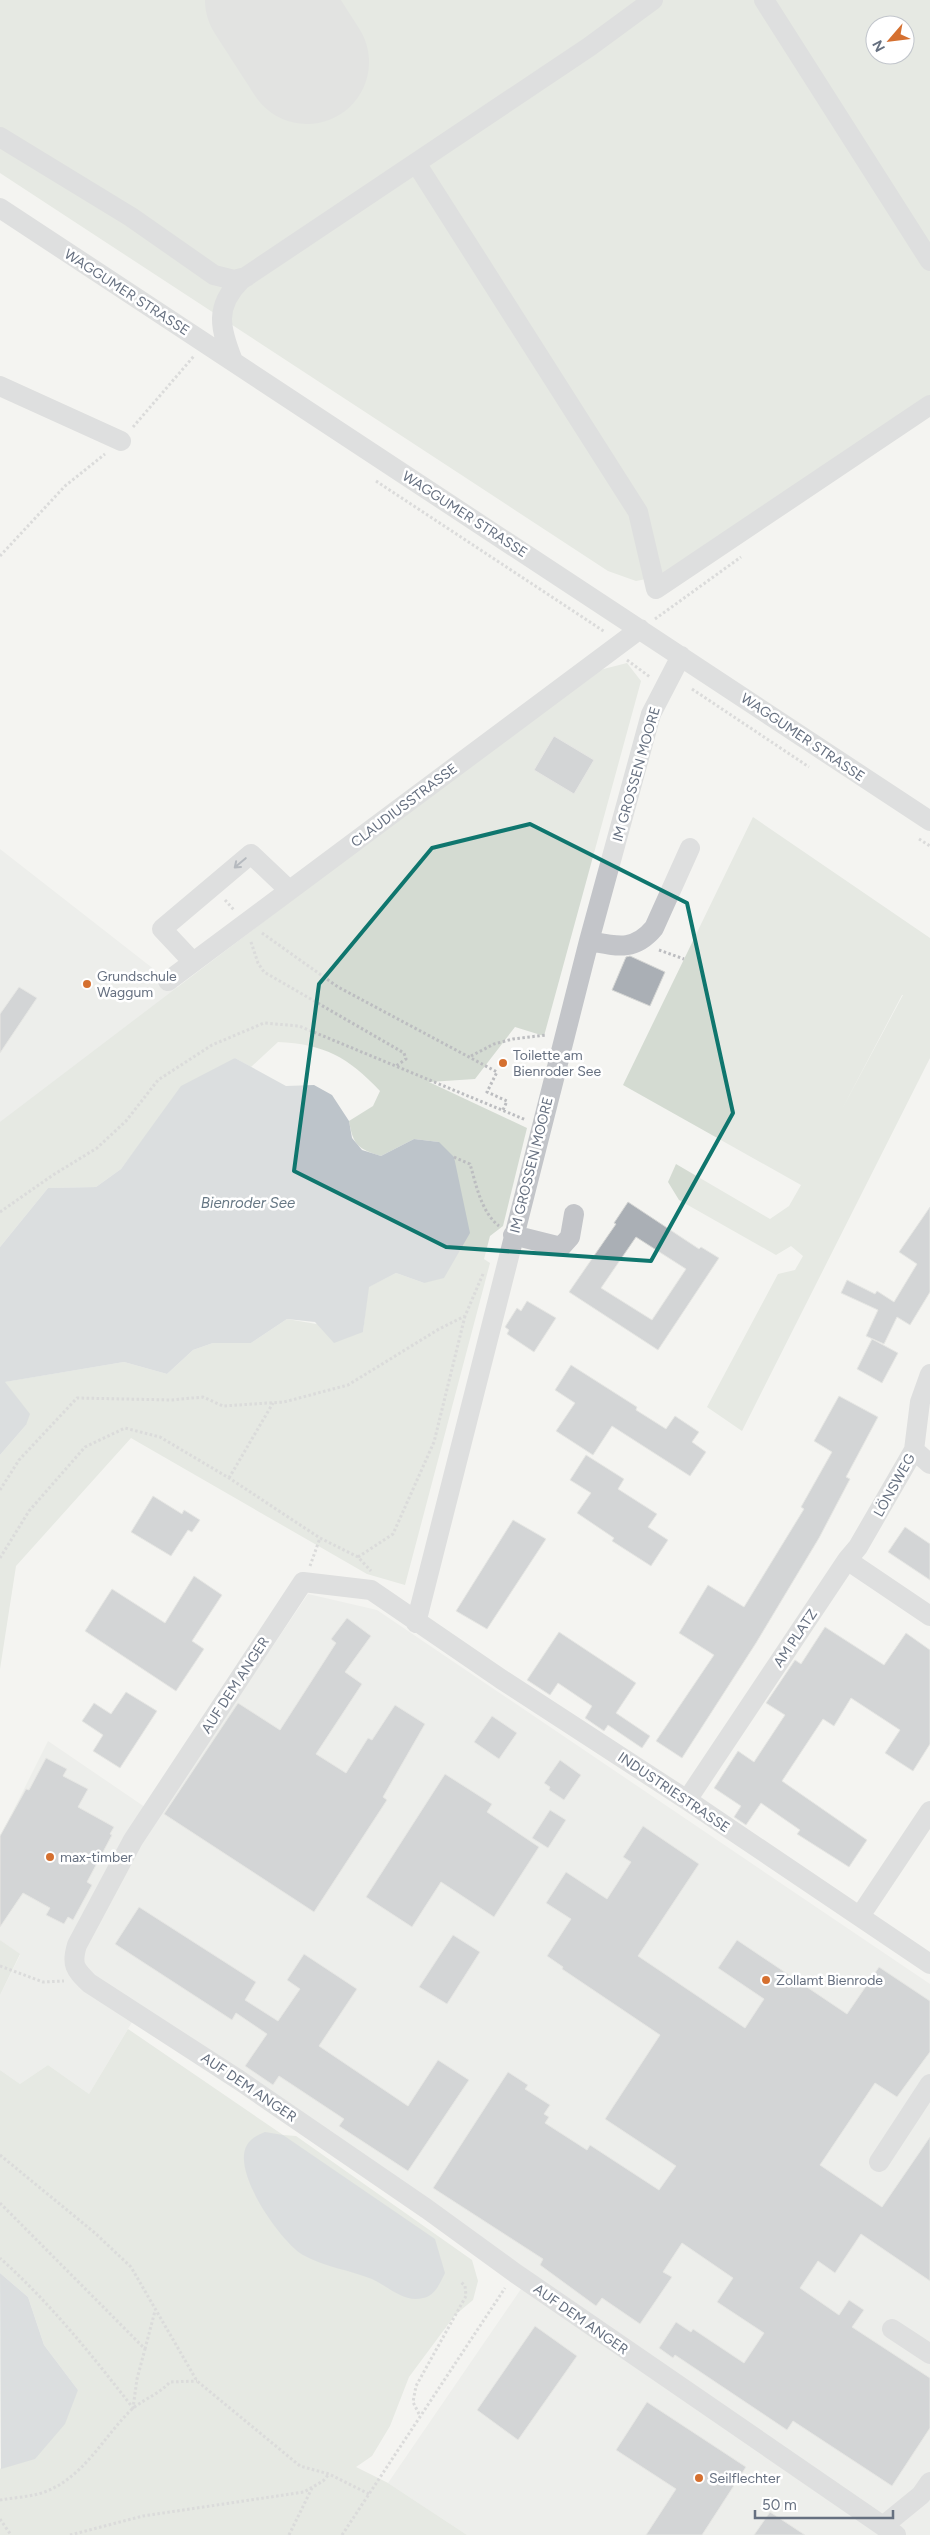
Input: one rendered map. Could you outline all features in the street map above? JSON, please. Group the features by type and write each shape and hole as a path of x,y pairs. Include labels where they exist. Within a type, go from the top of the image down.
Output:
{"street":[{"path":"233,361 226,343 221,314 225,299 246,277 589,47 653,0"},
{"path":"764,0 930,261"},
{"path":"0,137 131,217 214,275 234,280 246,277"},
{"path":"416,163 638,512 656,589 930,406"},
{"name":"WAGGUMER STRASSE","path":"0,208 930,822"},
{"path":"0,386 121,440"},
{"name":"CLAUDIUSSTRASSE","path":"168,981 640,629"},
{"name":"IM GROSSEN MOORE","path":"416,1622 541,1126 651,714 681,656"},
{"path":"589,941 616,946 640,943 654,928 690,848"},
{"path":"193,962 162,929 251,854 289,890"},
{"path":"513,1236 561,1247 570,1237 574,1214"},
{"name":"LÖNSWEG","path":"847,1560 858,1547 914,1450 920,1402 930,1374"},
{"path":"914,1450 930,1464"},
{"path":"847,1560 930,1616"},
{"name":"AM PLATZ","path":"687,1800 847,1560"},
{"path":"303,1582 371,1590 416,1622"},
{"name":"AUF DEM ANGER","path":"303,1582 133,1840 77,1945 73,1958 77,1971 89,1983 239,2080 890,2531"},
{"name":"INDUSTRIESTRASSE","path":"416,1622 687,1800 930,1964"},
{"path":"860,1916 930,1811"},
{"path":"879,2162 930,2084"},
{"path":"892,2329 930,2354"},
{"path":"890,2531 930,2482"}],"path":[{"path":"183,354 200,364"},
{"path":"372,478 610,635 622,656 650,678 690,688 813,769"},
{"path":"917,838 930,846"},
{"path":"212,887 246,922 338,987 497,1072 487,1092 507,1101 503,1110"},
{"path":"246,922 258,963 264,972 404,1053 406,1059 396,1066"},
{"path":"640,943 684,960"},
{"path":"0,1212 53,1175 97,1148 126,1121 158,1080 212,1045 264,1023 299,1026 541,1126"},
{"path":"470,1056 494,1044 513,1038 538,1037 566,1030"},
{"path":"454,1157 470,1164 482,1202 494,1222 513,1236"},
{"path":"358,1557 393,1534 434,1442 465,1316 484,1272"},
{"path":"0,1490 19,1460 77,1398 172,1400 202,1397 224,1406 284,1402 348,1385 439,1329 465,1316"},
{"path":"229,1478 273,1403"},
{"path":"0,1558 29,1511 85,1447 124,1428 160,1437 229,1478 320,1538 358,1557 378,1579"},
{"path":"303,1582 320,1538"},
{"path":"0,1966 44,1982 62,1982 77,1971"},
{"path":"0,2155 95,2233 131,2267 197,2381 300,2466 329,2474 369,2494"},
{"path":"0,2203 145,2349"},
{"path":"0,2258 72,2330 133,2408"},
{"path":"342,2535 515,2273"},
{"path":"420,2415 413,2402 416,2386 466,2296 465,2286 460,2281"},
{"path":"133,2408 137,2379 155,2311"},
{"path":"0,2500 39,2494 64,2481 87,2462 133,2408 160,2392 170,2382 197,2381"},
{"path":"70,2535 143,2516 304,2492 323,2481 329,2474"},
{"path":"289,2535 312,2488"},
{"path":"0,2519 11,2535"}],"highlighted area":[{"path":"530,824 687,903 733,1113 651,1261 446,1247 294,1171 319,984 432,848"}],"shaded area":[{"path":"0,0 930,0 930,398 676,573 636,581 608,571 0,173"},
{"path":"627,663 641,681 544,1036 515,1027 475,1079 429,1082 527,1128 503,1226 490,1236 484,1259 490,1263 405,1585 367,1574 131,1438 16,1566 0,1669 0,1455 26,1425 4,1382 124,1362 167,1374 193,1350 213,1343 251,1343 287,1319 363,1332 368,1287 396,1273 424,1283 439,1142 414,1139 381,1156 362,1148 352,1136 349,1121 373,1106 380,1091 346,1061 322,1049 294,1043 278,1042 251,1067 235,1058 145,1137 121,1169 96,1187 48,1188 0,1247 0,1122 592,672"},
{"path":"753,817 930,938 930,1058 742,1431 707,1407 778,1274 795,1270 803,1256 791,1246 776,1255 679,1200 668,1182 676,1164 770,1219 789,1206 801,1185 623,1085","holes":["902,995 903,995 840,1113"]},
{"name":"Grundschule Waggum","path":"0,849 178,988 0,1126"},
{"path":"308,1594 377,1610 930,1984 930,2535 467,2535 388,2483 532,2273 141,2007 89,2094 48,2065 20,2084 0,2070 0,1995 20,1955 0,1940 0,1837 48,1741 158,1816"},
{"path":"0,1940 20,1954 0,1995"},
{"path":"128,2029 283,2135 296,2136 472,2260 478,2281 473,2300 455,2315 409,2377 390,2426 372,2456 356,2467 388,2483 467,2535 0,2535 0,2469 78,2390 44,2345 28,2297 0,2273 0,2070 20,2084 48,2065 89,2094"}],"water":[{"name":"Bienroder See","path":"235,1058 286,1086 314,1085 332,1095 349,1121 352,1138 362,1150 381,1156 414,1139 439,1142 454,1157 470,1233 444,1278 424,1283 396,1273 369,1287 363,1332 334,1343 315,1322 287,1319 251,1343 213,1343 193,1350 167,1374 124,1362 5,1382 30,1414 26,1425 0,1455 0,1247 48,1188 96,1187 121,1169 181,1086"},
{"path":"265,2132 283,2135 435,2239 445,2273 434,2292 423,2298 409,2298 372,2279 311,2259 293,2247 282,2236 260,2204 246,2171 244,2157 247,2145"},
{"path":"0,2273 28,2297 44,2345 78,2390 65,2424 35,2459 1,2469"}],"building":[{"path":"554,736 594,760 574,794 534,770"},
{"path":"630,956 665,972 650,1006 612,990 626,957"},
{"path":"19,987 37,998 0,1053 0,1014"},
{"path":"628,1202 699,1249 701,1247 719,1258 658,1350 569,1292 616,1224 614,1223","holes":["636,1237 686,1269 652,1320 601,1288"]},
{"path":"930,1207 930,1292 910,1325 897,1317 884,1344 866,1336 878,1310 841,1293 847,1280 875,1294 877,1291 894,1302 917,1264 899,1252"},
{"path":"527,1301 556,1318 534,1352 507,1334 509,1330 505,1327 517,1308 521,1311"},
{"path":"872,1339 898,1353 882,1383 857,1369"},
{"path":"571,1365 637,1407 636,1410 666,1429 675,1416 699,1432 692,1442 706,1452 690,1476 612,1426 593,1455 556,1431 575,1403 555,1390"},
{"path":"839,1396 878,1417 846,1477 850,1479 819,1538 756,1643 682,1758 656,1741 714,1655 679,1633 708,1585 744,1607 804,1509 801,1507 832,1452 814,1441"},
{"path":"586,1455 624,1479 618,1489 657,1514 648,1527 668,1540 651,1566 612,1541 614,1538 577,1513 591,1493 570,1480"},
{"path":"153,1496 182,1514 184,1510 200,1520 192,1532 188,1530 171,1556 131,1532"},
{"path":"513,1520 546,1539 487,1629 456,1611"},
{"path":"905,1527 930,1544 930,1580 888,1552"},
{"path":"194,1576 222,1595 192,1641 204,1649 176,1691 85,1631 112,1589 165,1623"},
{"path":"347,1618 371,1636 345,1672 362,1684 316,1754 346,1773 368,1738 372,1740 395,1705 425,1724 383,1797 387,1800 314,1912 164,1814 238,1703 280,1730 336,1643 331,1639"},
{"path":"825,1627 884,1665 906,1633 930,1650 930,1744 913,1771 885,1753 900,1730 851,1698 834,1726 823,1719 782,1781 867,1840 849,1867 797,1834 800,1830 761,1803 746,1825 734,1817 741,1806 714,1788 738,1751 754,1762 785,1715 766,1703 795,1660 801,1664"},
{"path":"559,1632 636,1683 616,1713 650,1736 642,1748 608,1725 604,1731 585,1718 592,1706 558,1683 550,1695 527,1680"},
{"path":"126,1692 157,1711 120,1768 93,1751 103,1735 82,1721 94,1703 111,1714"},
{"path":"492,1716 517,1733 499,1759 474,1742"},
{"name":"max-timber","path":"46,1758 67,1769 63,1776 88,1789 78,1807 114,1827 110,1834 112,1835 87,1882 92,1885 73,1920 68,1917 64,1924 46,1915 50,1908 23,1893 0,1927 0,1836 26,1789 29,1790"},
{"path":"560,1760 581,1775 564,1800 549,1790 550,1787 544,1783"},
{"path":"445,1774 492,1804 487,1812 539,1847 494,1917 441,1882 412,1927 366,1897"},
{"path":"550,1810 566,1820 548,1848 532,1838"},
{"path":"643,1826 699,1864 638,1956 745,2028 764,1999 718,1968 737,1940 847,2014 879,1967 930,2001 930,2052 897,2097 875,2083 820,2165 882,2207 930,2137 930,2281 861,2234 835,2273 818,2261 800,2288 839,2315 849,2300 864,2310 852,2327 930,2378 930,2428 892,2486 793,2421 787,2430 675,2355 673,2358 659,2348 676,2322 691,2332 693,2329 744,2363 764,2333 717,2302 733,2278 682,2243 663,2272 672,2277 640,2324 602,2298 596,2306 540,2265 543,2259 433,2188 508,2072 528,2085 525,2089 550,2105 544,2114 549,2117 545,2123 587,2150 590,2145 659,2190 676,2166 605,2119 660,2035 562,1969 563,1967 547,1956 571,1919 546,1903 566,1872 607,1899 631,1862 623,1857"},
{"path":"139,1907 256,1982 245,2000 278,2021 300,1989 287,1980 304,1954 357,1989 319,2046 408,2106 438,2060 469,2080 408,2171 339,2126 344,2119 279,2076 273,2085 245,2066 267,2034 236,2013 232,2020 115,1944"},
{"path":"453,1935 480,1952 447,2004 419,1987"},
{"path":"535,2326 577,2356 518,2440 477,2410"},
{"name":"Seilflechter","path":"647,2402 746,2467 702,2535 646,2535 676,2489 616,2450"},
{"path":"770,2512 805,2535 754,2535"}],"runway":[{"path":"267,0 307,62"}],"place":[{"name":"Grundschule Waggum","path":"87,984"},
{"name":"Toilette am Bienroder See","path":"503,1063"},
{"name":"max-timber","path":"50,1857"},
{"name":"Zollamt Bienrode","path":"766,1980"},
{"name":"Seilflechter","path":"699,2478"}]}
